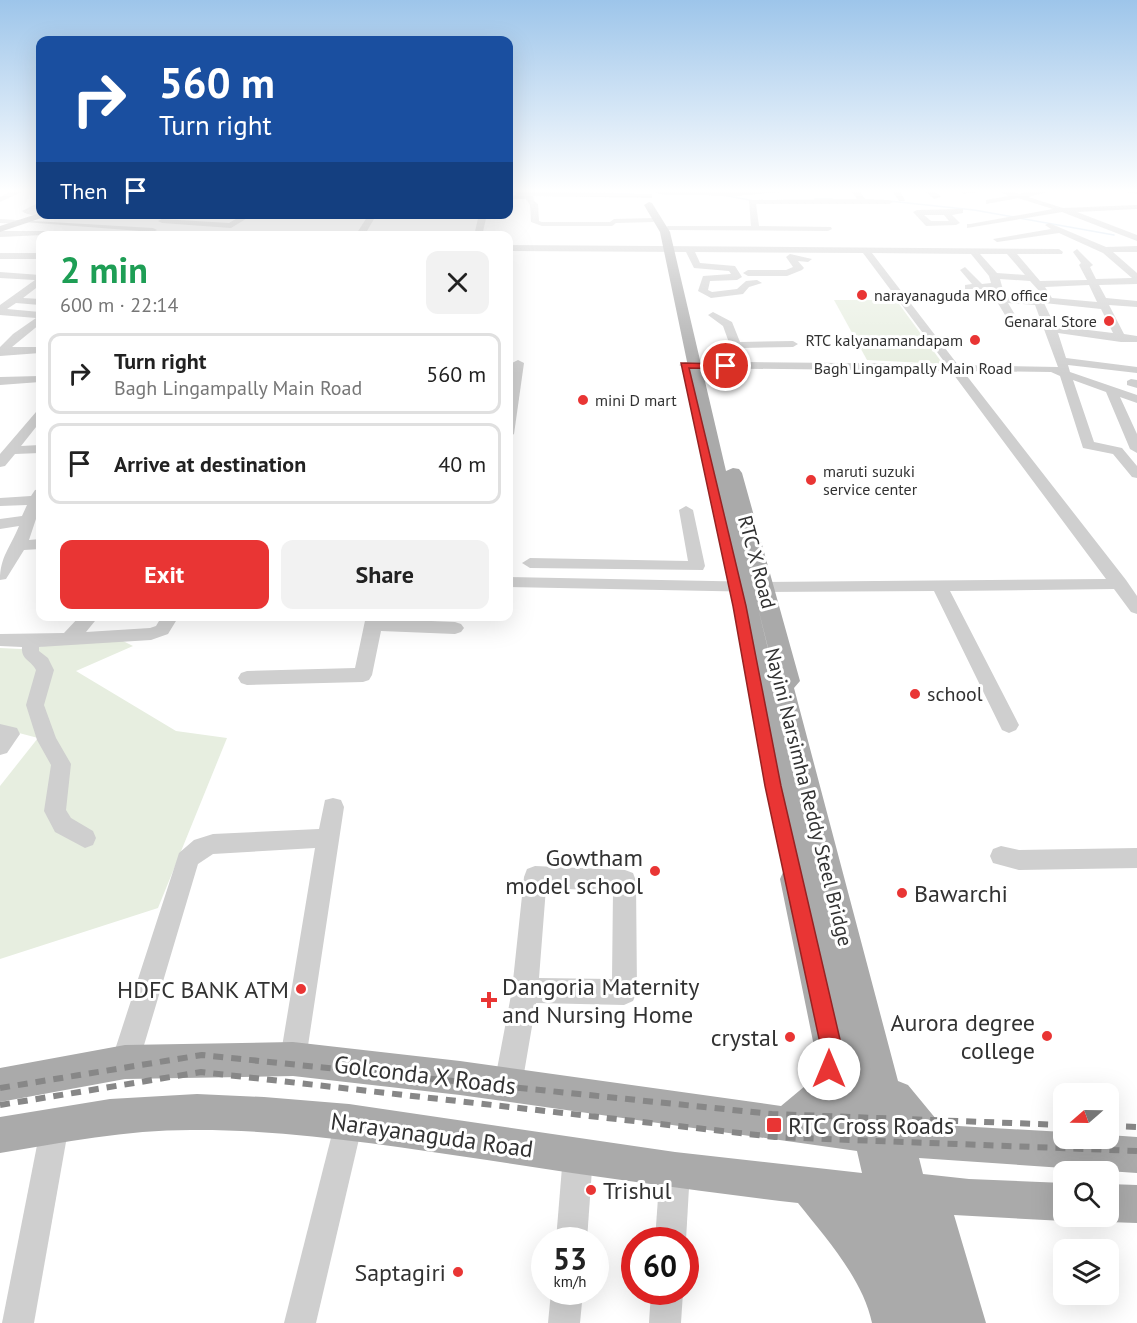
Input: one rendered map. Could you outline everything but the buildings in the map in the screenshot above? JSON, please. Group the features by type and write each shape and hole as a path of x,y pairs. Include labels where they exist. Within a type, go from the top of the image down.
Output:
{"main road":[{"name":"Nayini Narsimha Reddy Steel Bridge","path":"669,251 900,1317"},
{"name":"Nayini Narsimha Reddy Steel Bridge","path":"679,253 942,1323"},
{"name":"RTC X Road","path":"679,253 734,586 773,786 849,1132"},
{"name":"RTC X Road","path":"696,366 763,587 896,1097 921,1140"},
{"path":"809,949 860,954"},
{"path":"787,1125 827,1090 831,1048"},
{"name":"Golconda X Roads","path":"0,1085 125,1062 293,1059 508,1085 787,1125 921,1140 1137,1155"},
{"name":"Narayanaguda Road","path":"0,1135 110,1117 197,1112 264,1115 349,1122 675,1170 808,1186 863,1192 929,1193 969,1198 1053,1202"},
{"path":"808,1186 856,1246 900,1317"},
{"path":"863,1192 900,1317"},
{"path":"929,1193 966,1323"},
{"path":"941,1232 969,1198"},
{"path":"1119,1203 1137,1204"}],"street":[{"path":"615,251 679,253 735,251"},
{"path":"648,251 679,253 697,266 732,268 737,277 706,278 704,291 711,295 740,292 751,283"},
{"path":"865,251 1137,608"},
{"path":"959,251 982,251"},
{"path":"973,251 994,264 1021,264"},
{"path":"1009,251 1048,296 1036,295 1036,301 1088,445 1137,455"},
{"path":"1027,251 1059,252"},
{"path":"1095,251 1077,252 1088,265 1084,265 1091,283 1121,338"},
{"path":"1106,251 1137,280"},
{"path":"0,256 36,258"},
{"path":"748,273 787,273 799,268 790,257 813,259"},
{"path":"0,269 7,269 36,259"},
{"path":"5,275 36,260"},
{"path":"994,264 995,281 1001,300 1011,318"},
{"path":"1123,267 1137,267"},
{"path":"965,270 974,286 995,281 1091,283 1137,280"},
{"path":"5,275 36,279"},
{"path":"0,311 36,283"},
{"path":"10,288 36,289"},
{"path":"16,300 36,302"},
{"path":"1001,300 1137,304"},
{"path":"1036,301 1052,331 1057,347 1059,367"},
{"path":"0,311 36,315"},
{"path":"713,315 728,324 743,366"},
{"path":"1,351 13,333 36,322"},
{"path":"13,333 36,330"},
{"path":"1052,331 1137,340"},
{"path":"1052,331 1097,340 1121,338"},
{"path":"13,333 36,335"},
{"path":"735,345 793,344"},
{"path":"1057,347 1072,349"},
{"path":"1,351 36,350"},
{"path":"513,398 518,363"},
{"name":"Bagh Lingampally Main Road","path":"696,366 955,369 1059,367 1112,392 1137,399"},
{"path":"1059,367 1137,370"},
{"path":"1123,368 1134,384 1137,399"},
{"path":"0,393 5,381 36,379"},
{"path":"1112,392 1137,449"},
{"path":"0,463 10,444 36,419"},
{"path":"10,444 36,448"},
{"path":"1117,451 1137,474"},
{"path":"0,502 36,498"},
{"path":"2,568 19,545 36,505"},
{"path":"530,563 697,566 686,510"},
{"path":"0,524 29,520"},
{"path":"19,545 36,544"},
{"path":"513,582 763,587 1120,585"},
{"path":"940,587 1009,725"},
{"path":"70,637 86,621"},
{"path":"0,640 151,634 162,630 168,621"},
{"path":"247,678 363,675 374,621 455,628"},
{"path":"31,640 30,654 42,663 45,669 35,705 47,740 61,764 56,811 63,825 85,838"},
{"path":"0,732 10,734 0,747"},
{"path":"293,1059 333,807"},
{"path":"125,1062 187,860 194,852 202,846 213,844 328,838"},
{"path":"1002,856 1018,860 1137,858"},
{"path":"508,1085 525,990 535,877 625,881 624,992 525,990"},
{"path":"300,1323 349,1122"},
{"path":"18,1323 55,1125"},
{"path":"572,1227 578,1155"},
{"path":"671,1227 675,1170"},
{"path":"564,1323 566,1305"},
{"path":"665,1323 666,1305"}],"shaded area":[{"path":"834,300 896,300 943,364 867,360"},
{"path":"115,637 133,646 76,671 176,731 227,738 158,908 0,959 0,786 38,738 0,728 0,648 21,649"}],"railway":[{"path":"0,1088 202,1055 772,1114 1053,1125"},
{"path":"0,1105 201,1072 775,1137 1137,1151"},
{"path":"1119,1126 1137,1127"}],"place":[{"name":"narayanaguda MRO office","path":"862,295"},
{"name":"Genaral Store","path":"1109,321"},
{"name":"RTC kalyanamandapam","path":"975,340"},
{"name":"mini D mart","path":"583,400"},
{"name":"maruti suzuki service center","path":"811,480"},
{"name":"school","path":"915,694"},
{"name":"Gowtham model school","path":"655,871"},
{"name":"Bawarchi","path":"902,893"},
{"name":"HDFC BANK ATM","path":"301,989"},
{"name":"Dangoria Maternity and Nursing Home","path":"489,1000"},
{"name":"Aurora degree college","path":"1047,1036"},
{"name":"crystal","path":"790,1037"},
{"name":"RTC Cross Roads","path":"774,1125"},
{"name":"Trishul","path":"591,1190"},
{"name":"Saptagiri","path":"458,1272"}],"route":[{"path":"726,366 684,365 700,426 739,606 773,786 831,1048 829,1069"}]}
